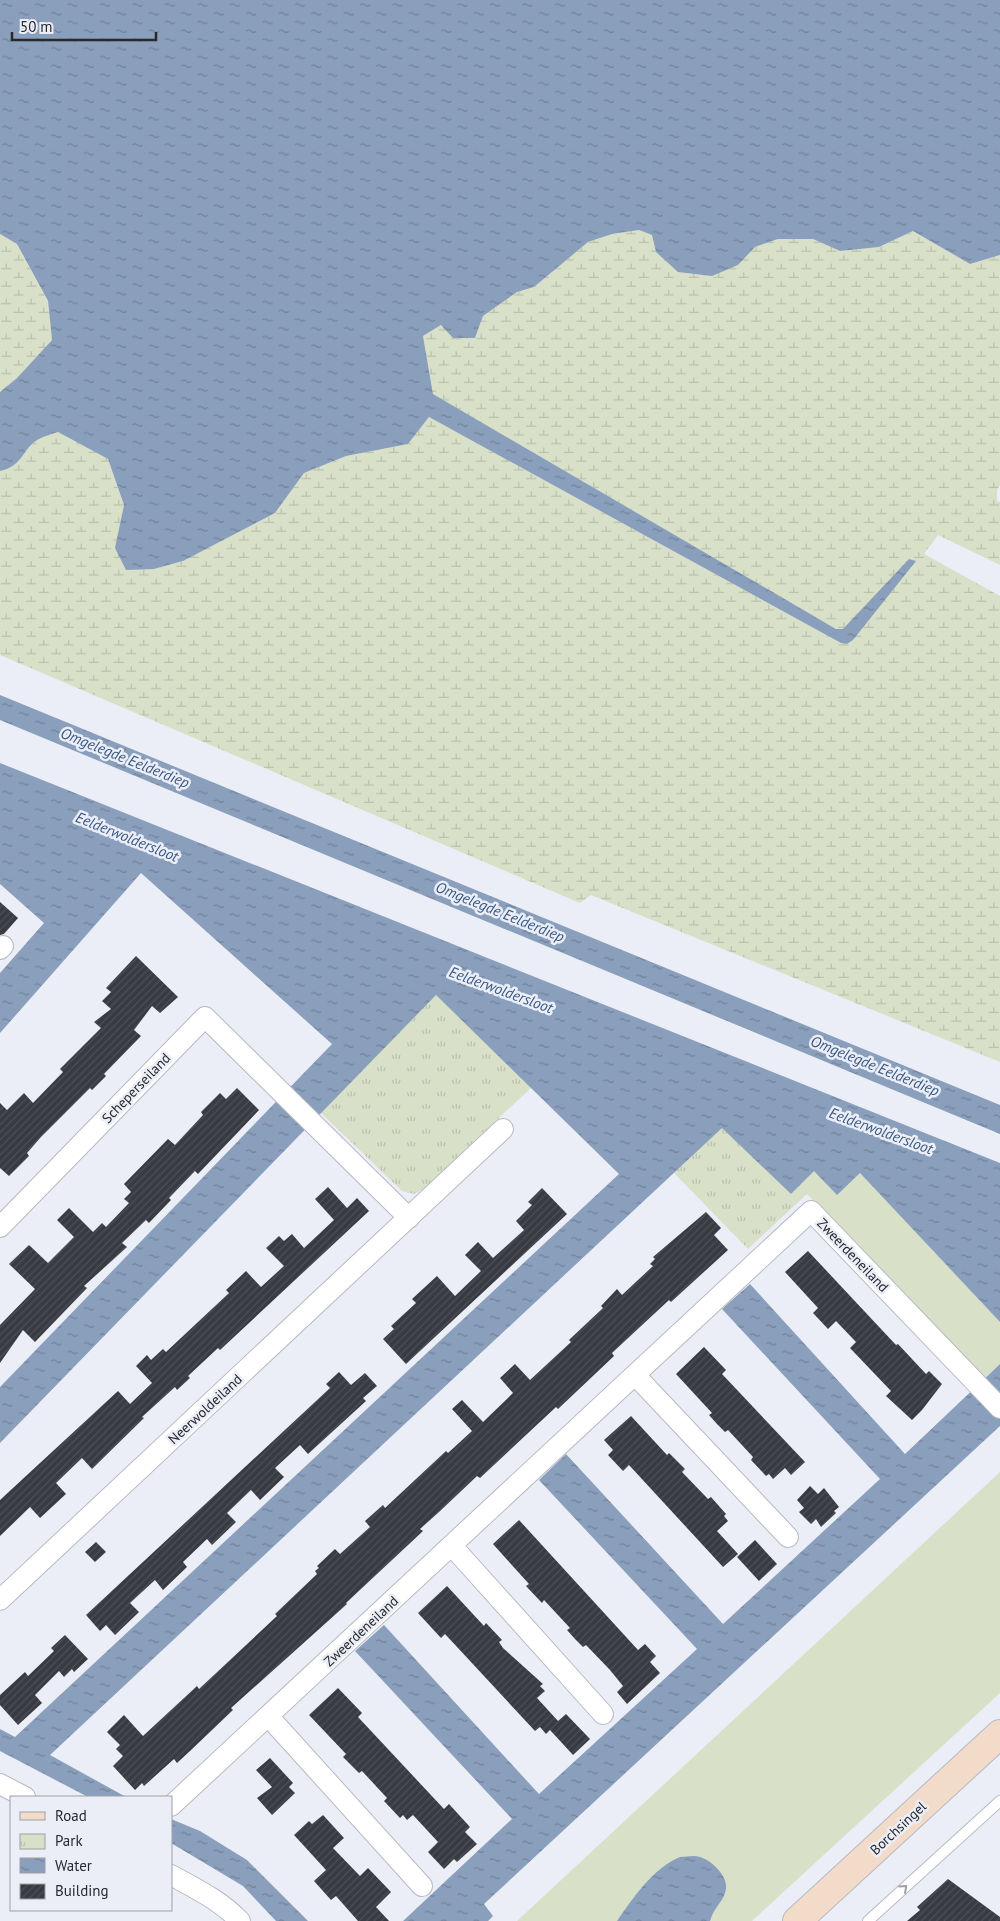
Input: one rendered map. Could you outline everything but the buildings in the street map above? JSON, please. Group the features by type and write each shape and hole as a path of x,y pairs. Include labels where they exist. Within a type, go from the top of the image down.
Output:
{"main road":[{"name":"Borchsingel","path":"811,1916 1000,1734"},
{"name":"Borchsingel","path":"811,1916 1000,1756"}],"street":[{"name":"Scheperseiland","path":"0,1227 205,1017 409,1218"},
{"name":"Neerwoldeiland","path":"0,1600 503,1129"},
{"name":"Zweerdeneiland","path":"172,1805 269,1717 811,1211 1000,1408"},
{"path":"635,1375 788,1536"},
{"path":"452,1546 603,1714"},
{"path":"269,1717 422,1886"},
{"path":"0,1784 23,1796"},
{"path":"172,1876 209,1895 227,1908 240,1921"}],"lane":[{"path":"868,1921 1000,1801"}],"green space":[{"path":"639,230 652,235 656,252 738,265 755,247 778,239 813,239 840,251 879,247 913,231 970,264 1000,255 1000,485 997,490 997,501 1000,502 1000,565 938,535 924,554 1000,596 1000,1062 591,895 580,903 0,655 0,471 13,466 33,443 41,438 58,432 108,459 124,505 116,548 154,569 183,561 275,513 304,473 346,456 408,444 429,417 841,643 847,644 853,640 915,561 843,629 836,629 433,394 423,336 441,325 475,338 483,316 517,292 534,287 588,242 612,234"},
{"path":"0,234 17,244 48,302 52,340 17,378 0,392"},
{"path":"436,994 532,1087 423,1189 414,1194 402,1191 321,1113"},
{"path":"722,1127 791,1194 795,1205 748,1249 674,1173"},
{"path":"814,1170 860,1173 1000,1322 1000,1364 983,1379 807,1194 795,1205 791,1194"},
{"path":"1000,1472 1000,1693 752,1921 517,1921"}],"water":[{"path":"0,0 1000,0 1000,255 970,264 913,231 879,247 840,251 813,239 778,239 755,247 738,265 712,276 678,272 656,252 652,235 639,230 612,234 588,242 534,287 517,292 483,316 475,338 453,338 441,325 423,336 433,394 836,629 843,629 909,559 916,561 853,640 847,644 841,643 429,417 408,444 346,456 304,473 275,513 183,561 154,569 126,570 115,548 124,505 108,459 58,432 33,443 13,466 0,471 0,392 17,378 52,340 48,301 17,244 0,234"},
{"name":"Omgelegde Eelderdiep","path":"0,695 1000,1105 1000,1134 0,720"},
{"name":"Eelderwoldersloot","path":"0,763 1000,1163 1000,1322 860,1173 837,1195 814,1171 791,1194 722,1128 50,1755 124,1796 86,1796 0,1751 0,1729 15,1737 619,1174 436,995 0,1443 0,1387 332,1044 141,873 0,1033 0,973 44,923 0,884"},
{"path":"750,1284 905,1454 1000,1364 1000,1426 484,1904 493,1916 488,1921 403,1921 512,1819 355,1651 384,1625 539,1794 697,1649 539,1480 566,1454 723,1624 880,1479 722,1309"},
{"path":"172,1819 200,1831 247,1860 308,1921 276,1921 243,1886 172,1844"},
{"path":"695,1856 705,1859 720,1871 723,1877 726,1888 725,1893 710,1921 617,1921 652,1876 661,1868 680,1857"}]}
